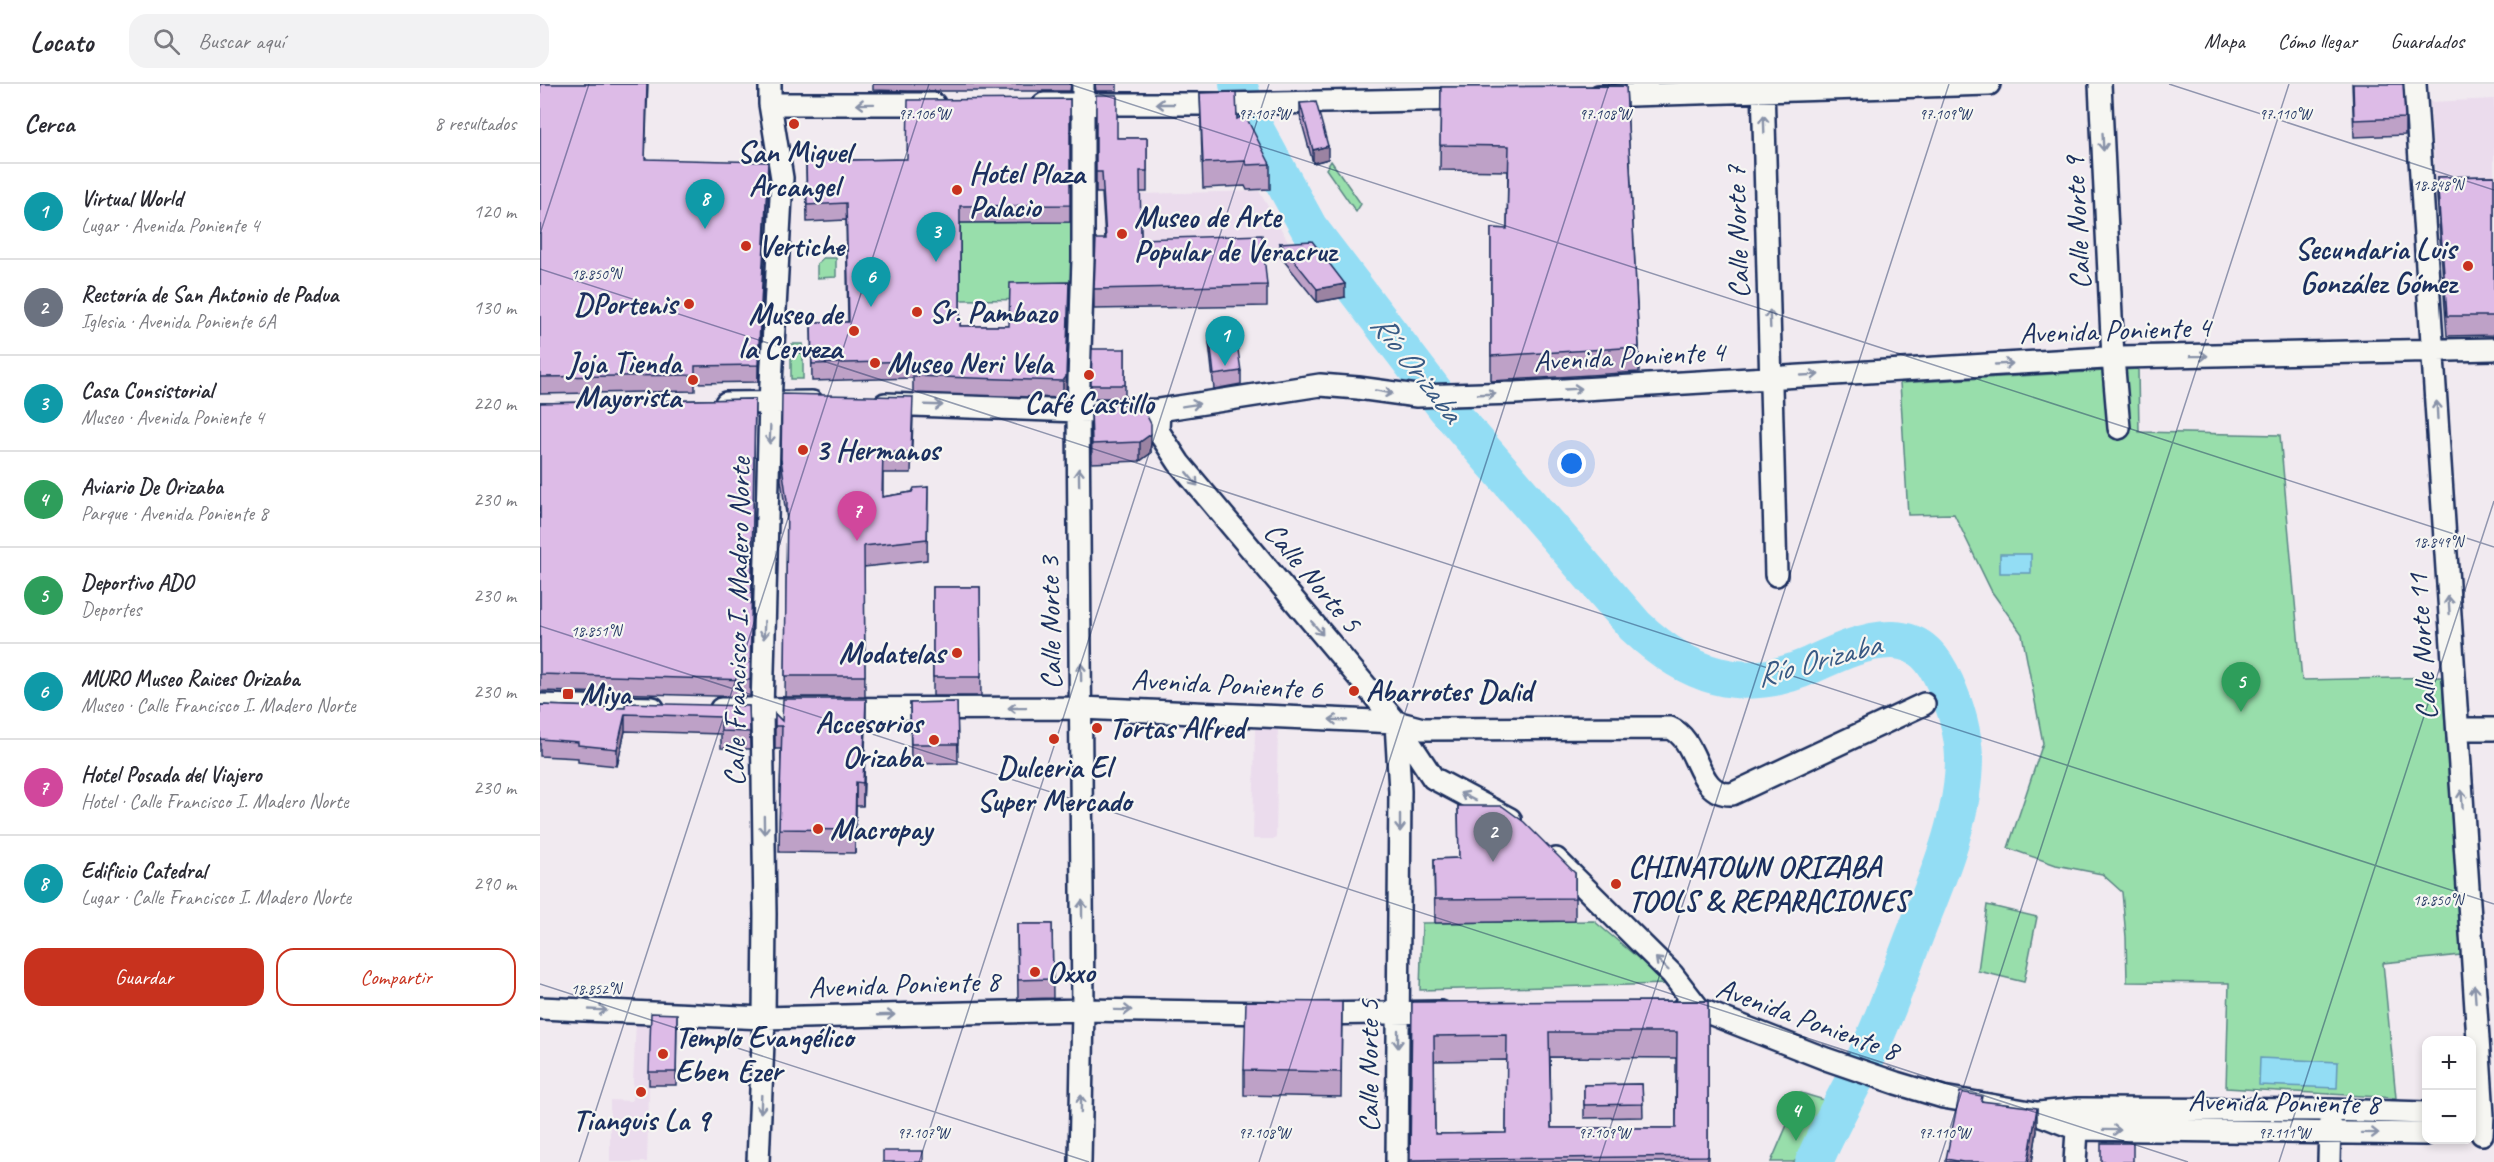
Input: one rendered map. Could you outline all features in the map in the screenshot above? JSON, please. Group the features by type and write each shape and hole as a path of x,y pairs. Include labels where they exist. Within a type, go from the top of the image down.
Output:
{"street":[{"path":"1575,96 1763,88 1989,84"},
{"name":"Calle Norte 9","path":"2100,84 2113,358 2119,428"},
{"name":"Calle Norte 11","path":"2415,84 2483,1125"},
{"name":"Calle Norte 7","path":"1763,88 1776,574"},
{"path":"770,94 958,104"},
{"name":"Calle Francisco I. Madero Norte","path":"758,1162 764,1018 766,879 762,710 770,402 782,178 770,94"},
{"path":"1026,104 1083,94 1223,104 1492,98"},
{"name":"Calle Norte 3","path":"1080,1162 1083,1010 1078,411 1083,259 1083,94"},
{"name":"Avenida Poniente 4","path":"864,403 1078,411 1159,410 1320,385 1358,387 1417,396 1515,393 2113,358 2494,349"},
{"path":"701,404 831,402"},
{"name":"Calle Norte 5","path":"1159,410 1158,431 1179,463 1396,722 1400,790 1397,1162"},
{"name":"Avenida Poniente 6","path":"704,709 1081,708 1396,722 1423,729 1670,728 1678,732 1685,740 1711,788 1720,794 1732,794 1924,704"},
{"path":"540,705 669,708"},
{"path":"1396,722 1433,778 1507,817 1524,830"},
{"path":"2457,729 2494,729"},
{"path":"1400,790 1433,778"},
{"path":"1541,844 1672,974 1699,1009"},
{"name":"Avenida Poniente 8","path":"540,1008 764,1018 1083,1010 1335,1015 1456,1012"},
{"name":"Avenida Poniente 8","path":"1665,1010 1699,1009 1826,1059 1896,1083 1943,1097 2036,1113 2078,1119 2329,1133 2422,1134"},
{"path":"2329,1162 2330,1110"},
{"name":"Avenida Poniente 8","path":"2078,1119 2330,1110 2422,1113"},
{"path":"2075,1162 2078,1119"}],"shaded area":[{"name":"Secundaria Luis González Gómez","path":"2494,99 2494,335 2447,336 2430,102"},
{"path":"1259,191 1296,255 1141,260 1140,194"},
{"path":"1255,725 1278,725 1276,839 1253,839"},
{"name":"Tianguis La 9","path":"636,1022 651,1023 647,1162 610,1162 610,1100 632,1101"}],"green space":[{"path":"1331,161 1361,204 1356,212 1326,169"},
{"path":"1071,222 1071,299 960,300 960,223"},
{"path":"823,258 836,258 836,277 817,278 817,264"},
{"path":"791,344 803,344 803,379 791,379"},
{"path":"2138,369 2139,432 2280,435 2302,680 2442,677 2461,955 2383,963 2396,1098 2226,1088 2229,983 2127,982 2122,892 2102,874 2056,865 2008,848 2043,743 2022,634 1992,592 1954,514 1908,515 1900,383"},
{"path":"1987,905 2037,917 2024,982 1978,971"},
{"path":"1594,921 1669,984 1420,990 1422,923"},
{"path":"1801,1093 1828,1101 1830,1121 1794,1162 1771,1162"}],"water":[{"path":"2000,554 2031,554 2031,573 2000,573"},
{"path":"2260,1058 2338,1062 2337,1088 2259,1085"}],"building":[{"path":"540,84 647,84 645,159 768,162 758,365 695,366 695,375 540,377"},
{"path":"2353,84 2403,84 2405,118 2354,120"},
{"path":"1626,86 1639,347 1491,356 1491,228 1507,229 1509,146 1440,145 1441,87"},
{"path":"1236,92 1237,119 1245,115 1270,164 1247,165 1245,161 1203,163 1200,93"},
{"path":"1096,95 1117,95 1117,138 1147,138 1147,171 1140,171 1141,239 1262,235 1267,285 1094,289 1096,239 1106,239 1102,172 1096,172"},
{"path":"1070,99 1070,205 960,206 960,326 1009,326 1010,283 1069,282 1066,377 1063,381 913,376 914,361 812,364 811,322 849,322 846,203 807,205 806,161 907,159 908,100"},
{"path":"1316,102 1328,146 1313,150 1300,103"},
{"path":"2494,176 2494,316 2447,316 2437,177"},
{"path":"1312,241 1345,284 1317,289 1280,243"},
{"path":"1235,329 1241,371 1214,375 1209,330"},
{"path":"1092,349 1125,349 1125,385 1091,385"},
{"path":"782,394 913,397 911,452 883,452 882,497 912,492 914,488 928,487 927,539 864,546 865,676 785,676 787,501 781,459"},
{"path":"755,399 750,680 540,674 540,403"},
{"path":"1093,404 1146,404 1145,412 1151,424 1151,434 1140,442 1092,444 1091,406"},
{"name":"Modatelas","path":"933,587 980,587 981,677 933,677"},
{"path":"783,699 866,699 863,783 856,782 855,830 779,829 782,726 775,726 775,714 782,721"},
{"path":"957,702 958,744 911,744 910,703"},
{"path":"625,703 749,706 750,732 721,731 721,717 625,714 617,749 578,745 578,742 540,739 540,705 625,708"},
{"path":"1458,806 1502,806 1524,822 1575,873 1575,898 1435,899 1434,859 1459,858"},
{"name":"Oxxo","path":"1017,924 1052,924 1053,979 1018,980"},
{"path":"1246,1001 1342,1002 1341,1072 1244,1070"},
{"path":"1708,1001 1708,1156 1410,1160 1412,1002","holes":["1549,1032 1677,1032 1676,1128 1551,1128","1507,1035 1506,1133 1435,1134 1434,1036"]},
{"name":"Templo Evangélico Eben Ezer","path":"651,1013 677,1014 676,1072 649,1072"},
{"path":"1642,1084 1643,1104 1584,1105 1584,1085"},
{"path":"1960,1092 1982,1096 1981,1101 2037,1108 2028,1162 1963,1162 1946,1159"},
{"path":"2101,1143 2133,1143 2133,1162 2101,1162"},
{"path":"883,1151 923,1151 923,1162 883,1162"}],"waterway":[{"name":"Río Orizaba","path":"1238,84 1250,120 1309,228 1445,406 1635,626 1655,643 1675,658 1717,676 1762,679 1786,674 1872,642 1903,641 1926,653 1941,675 1955,710 1964,757 1956,821 1936,882 1881,1024 1814,1162"}],"place":[{"name":"San Miguel Arcangel","path":"794,124"},
{"name":"Hotel Plaza Palacio","path":"957,190"},
{"name":"Edificio Catedral","path":"705,229"},
{"name":"Museo de Arte Popular de Veracruz","path":"1122,234"},
{"name":"Vertiche","path":"746,246"},
{"name":"Casa Consistorial","path":"936,262"},
{"name":"Secundaria Luis González Gómez","path":"2468,266"},
{"name":"DPortenis","path":"689,304"},
{"name":"MURO Museo Raices Orizaba","path":"871,307"},
{"name":"Sr. Pambazo","path":"917,312"},
{"name":"Museo de la Cerveza","path":"854,331"},
{"name":"Museo Neri Vela","path":"875,363"},
{"name":"Virtual World","path":"1225,366"},
{"name":"Café Castillo","path":"1089,375"},
{"name":"Joja Tienda Mayorista","path":"693,380"},
{"name":"3 Hermanos","path":"803,450"},
{"name":"Hotel Posada del Viajero","path":"857,541"},
{"name":"Modatelas","path":"957,653"},
{"name":"Abarrotes Dalid","path":"1354,691"},
{"name":"Miya","path":"568,694"},
{"name":"Deportivo ADO","path":"2241,712"},
{"name":"Tortas Alfred","path":"1097,728"},
{"name":"Dulceria El Super Mercado","path":"1054,739"},
{"name":"Accesorios Orizaba","path":"934,740"},
{"name":"Macropay","path":"818,829"},
{"name":"Rectoría de San Antonio de Padua","path":"1493,862"},
{"name":"CHINATOWN ORIZABA TOOLS & REPARACIONES","path":"1616,884"},
{"name":"Oxxo","path":"1035,972"},
{"name":"Templo Evangélico Eben Ezer","path":"663,1054"},
{"name":"Tianguis La 9","path":"641,1092"},
{"name":"Aviario De Orizaba","path":"1796,1141"}]}
